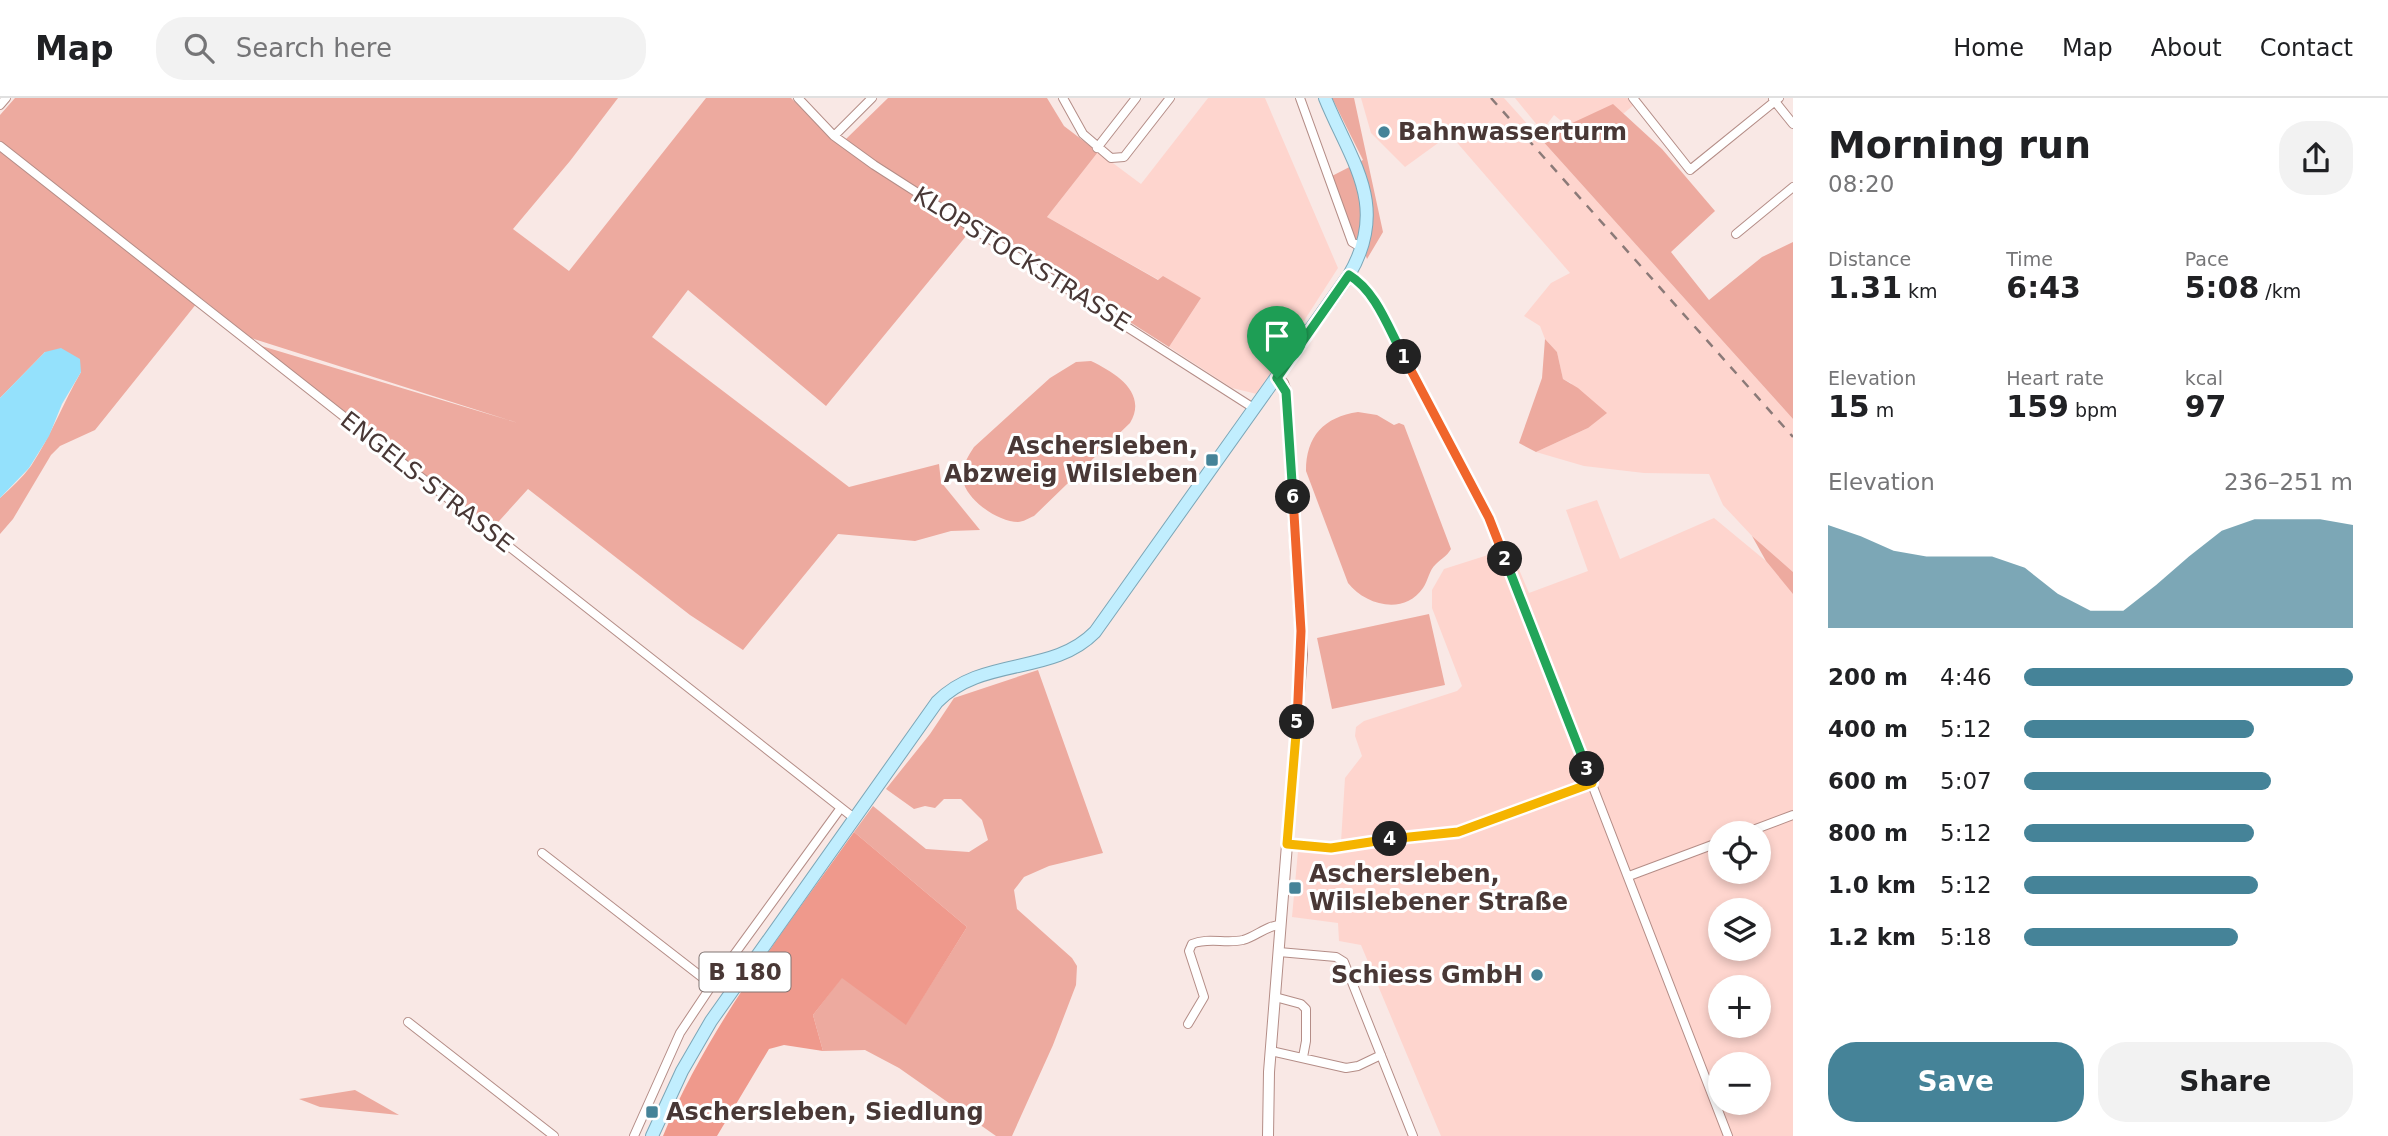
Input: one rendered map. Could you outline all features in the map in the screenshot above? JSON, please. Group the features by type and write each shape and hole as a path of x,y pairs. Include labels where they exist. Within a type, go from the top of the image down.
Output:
{"main road":[{"name":"B 180","path":"652,1136 678,1078 705,1030 928,714 946,693 964,681 985,673 1059,655 1090,638 1120,600 1349,275 1362,248 1368,215 1365,190 1325,98"}],"street":[{"path":"0,105 6,98"},
{"name":"KLOPSTOCKSTRASSE","path":"798,98 834,135 874,165 1255,409"},
{"path":"834,135 872,98"},
{"path":"1063,98 1083,134 1111,158 1124,157 1170,98"},
{"path":"1097,148 1136,98"},
{"path":"1300,98 1352,242 1362,248"},
{"path":"1633,98 1690,170 1775,99 1793,124"},
{"name":"ENGELS-STRASSE","path":"0,146 854,818"},
{"path":"1736,234 1793,187"},
{"path":"1349,275 1363,286 1375,303 1489,518 1728,1136"},
{"path":"1268,1136 1270,1054 1300,679 1301,631 1286,392 1277,378"},
{"path":"1287,844 1341,848 1398,837 1458,832 1592,783"},
{"path":"634,1136 676,1042 712,985 840,809"},
{"path":"1771,823 1793,815"},
{"path":"1629,876 1708,846"},
{"path":"541,853 712,985"},
{"path":"1188,1024 1204,997 1189,951 1192,944 1243,940 1269,927 1281,925"},
{"path":"1279,952 1341,958 1413,1136"},
{"path":"1275,998 1301,1004 1306,1009 1303,1057"},
{"path":"408,1023 554,1136"},
{"path":"1270,1054 1303,1057 1346,1068 1358,1066 1381,1055"}],"shaded area":[{"path":"15,98 618,98 513,229 569,271 706,98 791,98 838,144 888,98 1047,98 1064,126 1098,152 1047,217 1158,280 1163,276 1201,298 1169,347 976,224 826,406 688,290 652,337 849,487 939,464 941,482 980,530 951,531 915,541 838,534 743,650 690,615 528,489 490,531 248,342 518,423 251,338 201,298 95,430 60,446 51,455 13,519 0,534 0,498 31,466 81,372 45,352 0,398 0,115"},
{"path":"1208,98 1265,98 1338,268 1257,394 1232,388 1169,347 1201,298 1159,280 1047,217 1098,152 1141,184"},
{"path":"1332,98 1354,98 1383,232 1367,259 1361,242 1354,239 1332,176 1363,160"},
{"path":"1361,98 1504,98 1793,419 1793,572 1752,536 1723,505 1709,474 1644,473 1584,466 1536,452 1588,428 1571,383 1563,379 1557,352 1545,339 1540,326 1524,316 1551,283 1570,273 1453,138 1445,138 1405,167 1371,133"},
{"path":"1515,98 1629,98 1635,104 1618,118 1577,134 1554,115 1542,131"},
{"path":"1613,104 1662,149 1715,211 1671,252 1709,300 1762,257 1793,242 1793,419 1540,138"},
{"path":"1545,339 1557,352 1563,379 1607,413 1588,428 1536,452 1519,443 1542,378"},
{"path":"1091,361 1127,385 1135,402 1135,412 1130,423 1034,516 1020,522 1010,521 986,510 967,491 962,474 974,447 1050,378 1076,362"},
{"path":"1358,412 1377,415 1394,425 1404,425 1451,549 1434,566 1423,588 1415,597 1395,605 1374,602 1355,591 1348,583 1306,471 1309,448 1319,430 1336,418"},
{"path":"1597,500 1620,559 1714,518 1766,561 1793,593 1793,1136 1441,1136 1361,945 1339,941 1338,923 1292,917 1299,840 1341,842 1345,778 1362,756 1355,736 1356,727 1364,721 1457,691 1462,686 1432,608 1432,590 1444,569 1510,548 1529,593 1588,571 1566,510"},
{"path":"1752,536 1793,572 1793,594 1766,561"},
{"path":"1429,614 1445,685 1332,709 1317,638"},
{"path":"1038,670 1103,853 1049,866 1024,877 1014,890 1017,909 1072,958 1077,966 1076,985 1053,1045 1012,1136 996,1136 899,1068 865,1050 823,1051 813,1015 842,977 906,1024 967,927 854,832 873,806 926,849 969,852 988,840 982,820 961,799 944,799 935,808 925,806 914,809 886,789 930,734 954,698"},
{"path":"854,832 967,927 906,1025 842,978 813,1015 823,1051 784,1045 769,1049 717,1136 663,1136 725,1016"},
{"path":"355,1090 399,1115 320,1107 299,1099"}],"water":[{"path":"61,348 80,359 81,372 62,404 49,436 29,468 0,498 0,398 45,352"}],"railway":[{"path":"1491,98 1793,437"}],"place":[{"name":"Bahnwasserturm","path":"1384,132"},
{"name":"Aschersleben, Abzweig Wilsleben","path":"1212,460"},
{"name":"Aschersleben, Wilslebener Straße","path":"1295,888"},
{"name":"Schiess GmbH","path":"1537,975"},
{"name":"Aschersleben, Siedlung","path":"652,1112"}],"route":[{"path":"1349,275 1360,282 1375,303 1489,518 1592,783 1458,832 1398,837 1341,848 1287,844 1302,655 1286,392 1283,383 1277,378 1349,275"}]}
